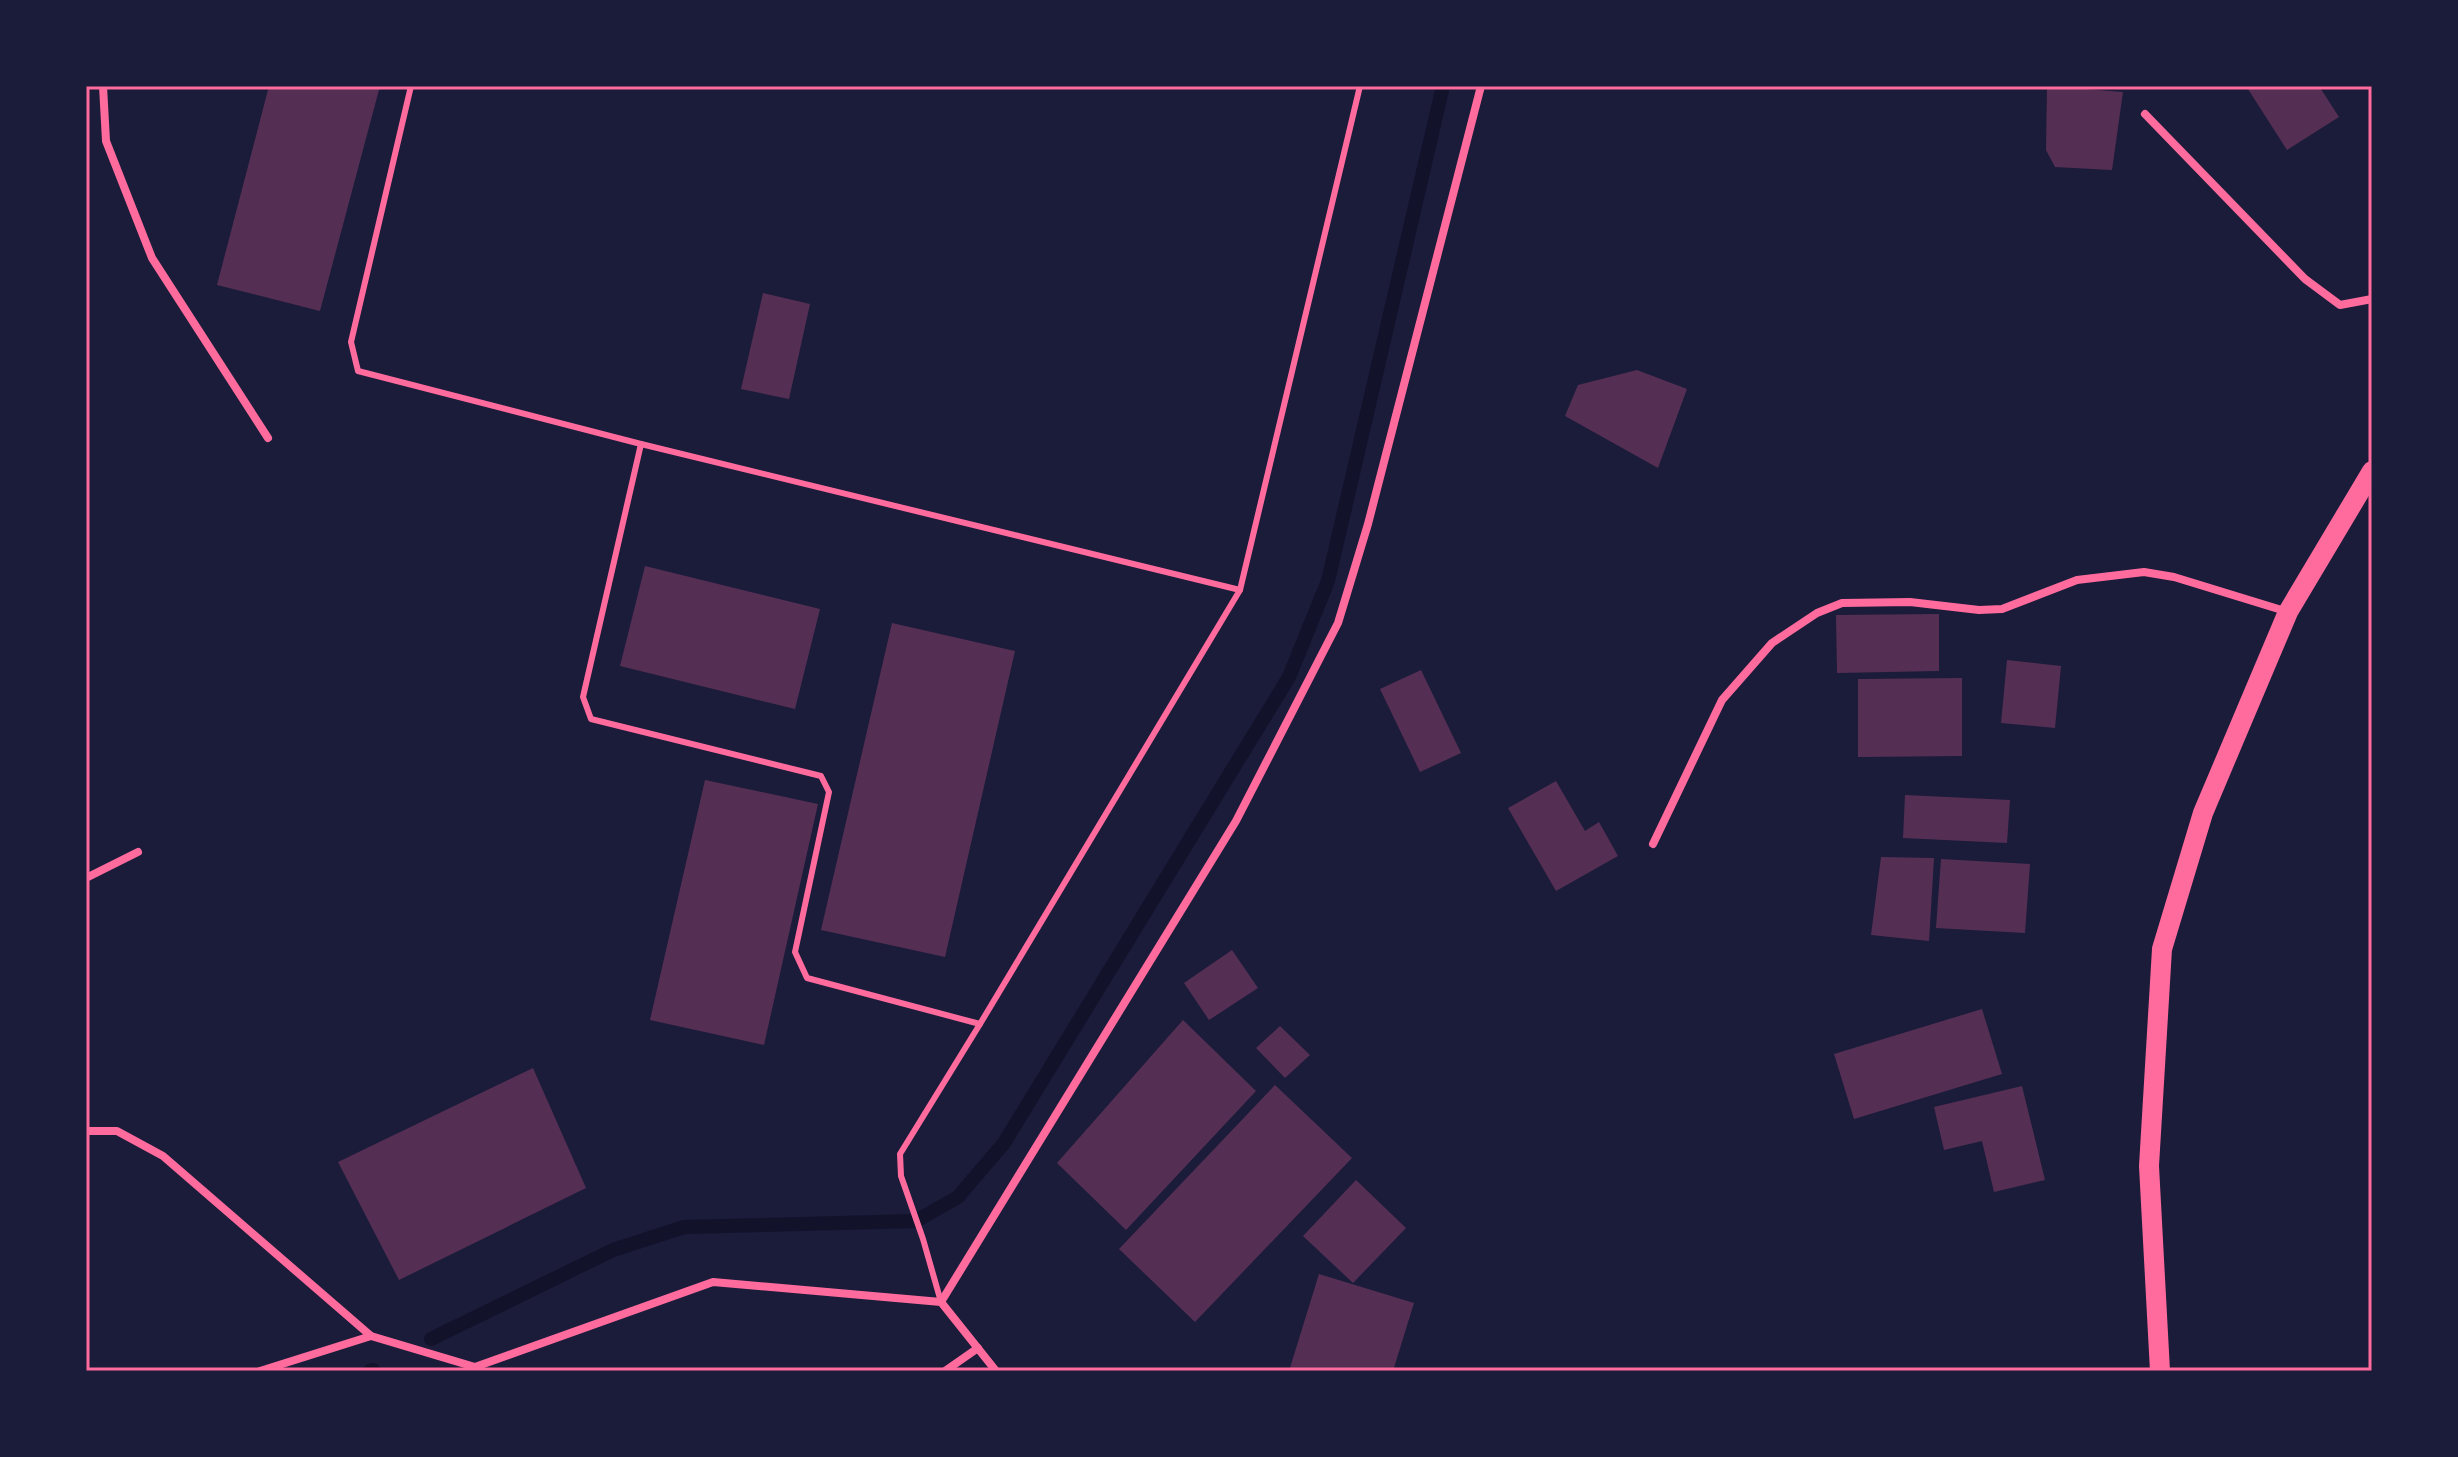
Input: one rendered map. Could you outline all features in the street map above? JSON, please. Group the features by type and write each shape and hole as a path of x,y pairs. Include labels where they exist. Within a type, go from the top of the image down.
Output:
{"main road":[{"path":"2160,1371 2149,1166 2162,949 2203,813 2288,612 2372,471"}],"street":[{"path":"103,86 106,141 152,258 268,438"},
{"path":"941,1302 1236,821 1338,623 1368,524 1481,86"},
{"path":"2145,114 2305,279 2340,305 2372,299"},
{"path":"1653,844 1722,700 1772,643 1817,613 1842,603 1910,602 1979,610 2002,609 2077,580 2144,572 2174,577 2288,612"},
{"path":"86,878 138,852"},
{"path":"86,1131 117,1131 163,1156 371,1336 475,1367 713,1282 941,1302 996,1371"},
{"path":"260,1371 371,1336"},
{"path":"945,1371 978,1348"}],"lane":[{"path":"411,86 351,342 358,371 641,444 1240,590"},
{"path":"941,1302 901,1176 900,1154 1240,590 1360,86"},
{"path":"641,444 583,697 591,719 821,776 829,792 795,952 807,978 980,1024"}],"building":[{"path":"269,86 380,86 320,311 217,285"},
{"path":"2047,86 2123,92 2112,170 2055,167 2046,150"},
{"path":"2246,86 2319,86 2339,117 2287,150"},
{"path":"763,293 810,304 789,399 741,389"},
{"path":"1637,370 1687,389 1658,468 1565,416 1578,385"},
{"path":"645,566 820,609 795,709 620,666"},
{"path":"1939,614 1939,671 1837,673 1836,615"},
{"path":"892,623 1015,651 945,957 821,930"},
{"path":"2007,660 2061,666 2055,728 2001,723"},
{"path":"1421,670 1461,753 1420,772 1380,689"},
{"path":"1962,678 1962,756 1858,757 1858,679"},
{"path":"705,780 818,804 764,1045 650,1020"},
{"path":"1556,781 1585,831 1599,822 1618,856 1556,891 1508,808"},
{"path":"1905,795 2010,800 2007,843 1903,838"},
{"path":"1881,857 1934,858 1929,941 1871,935"},
{"path":"1941,859 2030,864 2025,933 1936,928"},
{"path":"1232,950 1258,988 1209,1020 1184,983"},
{"path":"1982,1009 2002,1074 1854,1119 1834,1054"},
{"path":"1183,1020 1256,1091 1126,1230 1057,1163"},
{"path":"1280,1026 1310,1055 1285,1078 1256,1048"},
{"path":"533,1068 586,1188 399,1280 338,1162"},
{"path":"1275,1085 1352,1158 1195,1322 1119,1249"},
{"path":"2022,1086 2045,1180 1994,1192 1982,1141 1944,1150 1934,1107"},
{"path":"1356,1180 1406,1228 1353,1283 1303,1236"},
{"path":"1319,1274 1414,1303 1393,1371 1289,1371"}],"waterway":[{"path":"431,1339 613,1250 684,1227 916,1221 958,1197 1004,1143 1289,677 1328,581 1443,86"}]}
